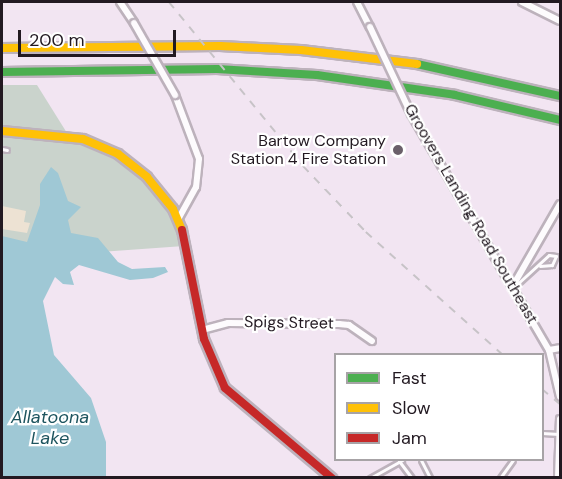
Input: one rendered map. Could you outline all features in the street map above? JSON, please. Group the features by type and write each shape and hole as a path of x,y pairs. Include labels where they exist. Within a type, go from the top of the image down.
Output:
{"main road":[{"path":"2,48 210,45 301,50 432,66 561,96"},
{"path":"2,72 177,69 298,73 404,85 561,120"},
{"path":"2,131 71,136 112,151 147,177 178,220 191,260 202,330 211,360 230,394 332,477"}],"street":[{"path":"120,2 175,95 199,159 196,187 178,220"},
{"name":"Groovers Landing Road Southeast","path":"357,2 411,114 514,285 549,350 561,397"},
{"path":"522,2 561,21"},
{"path":"514,285 561,204"},
{"name":"Spigs Street","path":"202,330 228,322 339,324 350,325 372,341"},
{"path":"549,350 561,348"},
{"path":"558,477 561,419"}],"lane":[{"path":"2,149 7,150"},
{"path":"514,285 540,266 549,255 556,256 552,265 540,266"},
{"path":"544,433 560,434"},
{"path":"370,477 398,461"},
{"path":"401,461 412,477"},
{"path":"422,461 430,477"},
{"path":"500,477 512,461"}],"shaded area":[{"path":"2,85 37,85 72,141 120,159 149,184 172,215 184,246 2,259"}],"sand":[{"path":"2,206 26,211 24,222 30,223 27,233 2,229"}],"water":[{"name":"Allatoona Lake","path":"51,167 58,173 68,201 81,207 68,220 71,233 98,238 118,262 132,269 165,267 168,272 153,278 130,280 79,265 70,272 74,285 63,284 55,277 43,301 54,355 91,398 106,442 106,477 2,477 2,236 27,242 40,205 40,184"}],"railway":[{"path":"169,2 303,166 366,232 501,353"},
{"path":"544,391 560,404"}],"traffic: fast":[{"path":"417,64 560,96"},
{"path":"2,72 217,69 317,75 455,95 560,120"}],"traffic: slow":[{"path":"2,48 220,46 301,50 417,64"},
{"path":"2,131 83,139 118,154 147,177 173,209 182,230"}],"traffic: jam":[{"path":"182,230 204,339 225,388 332,478"}],"place":[{"name":"Bartow Company Station 4 Fire Station","path":"398,150"}]}
